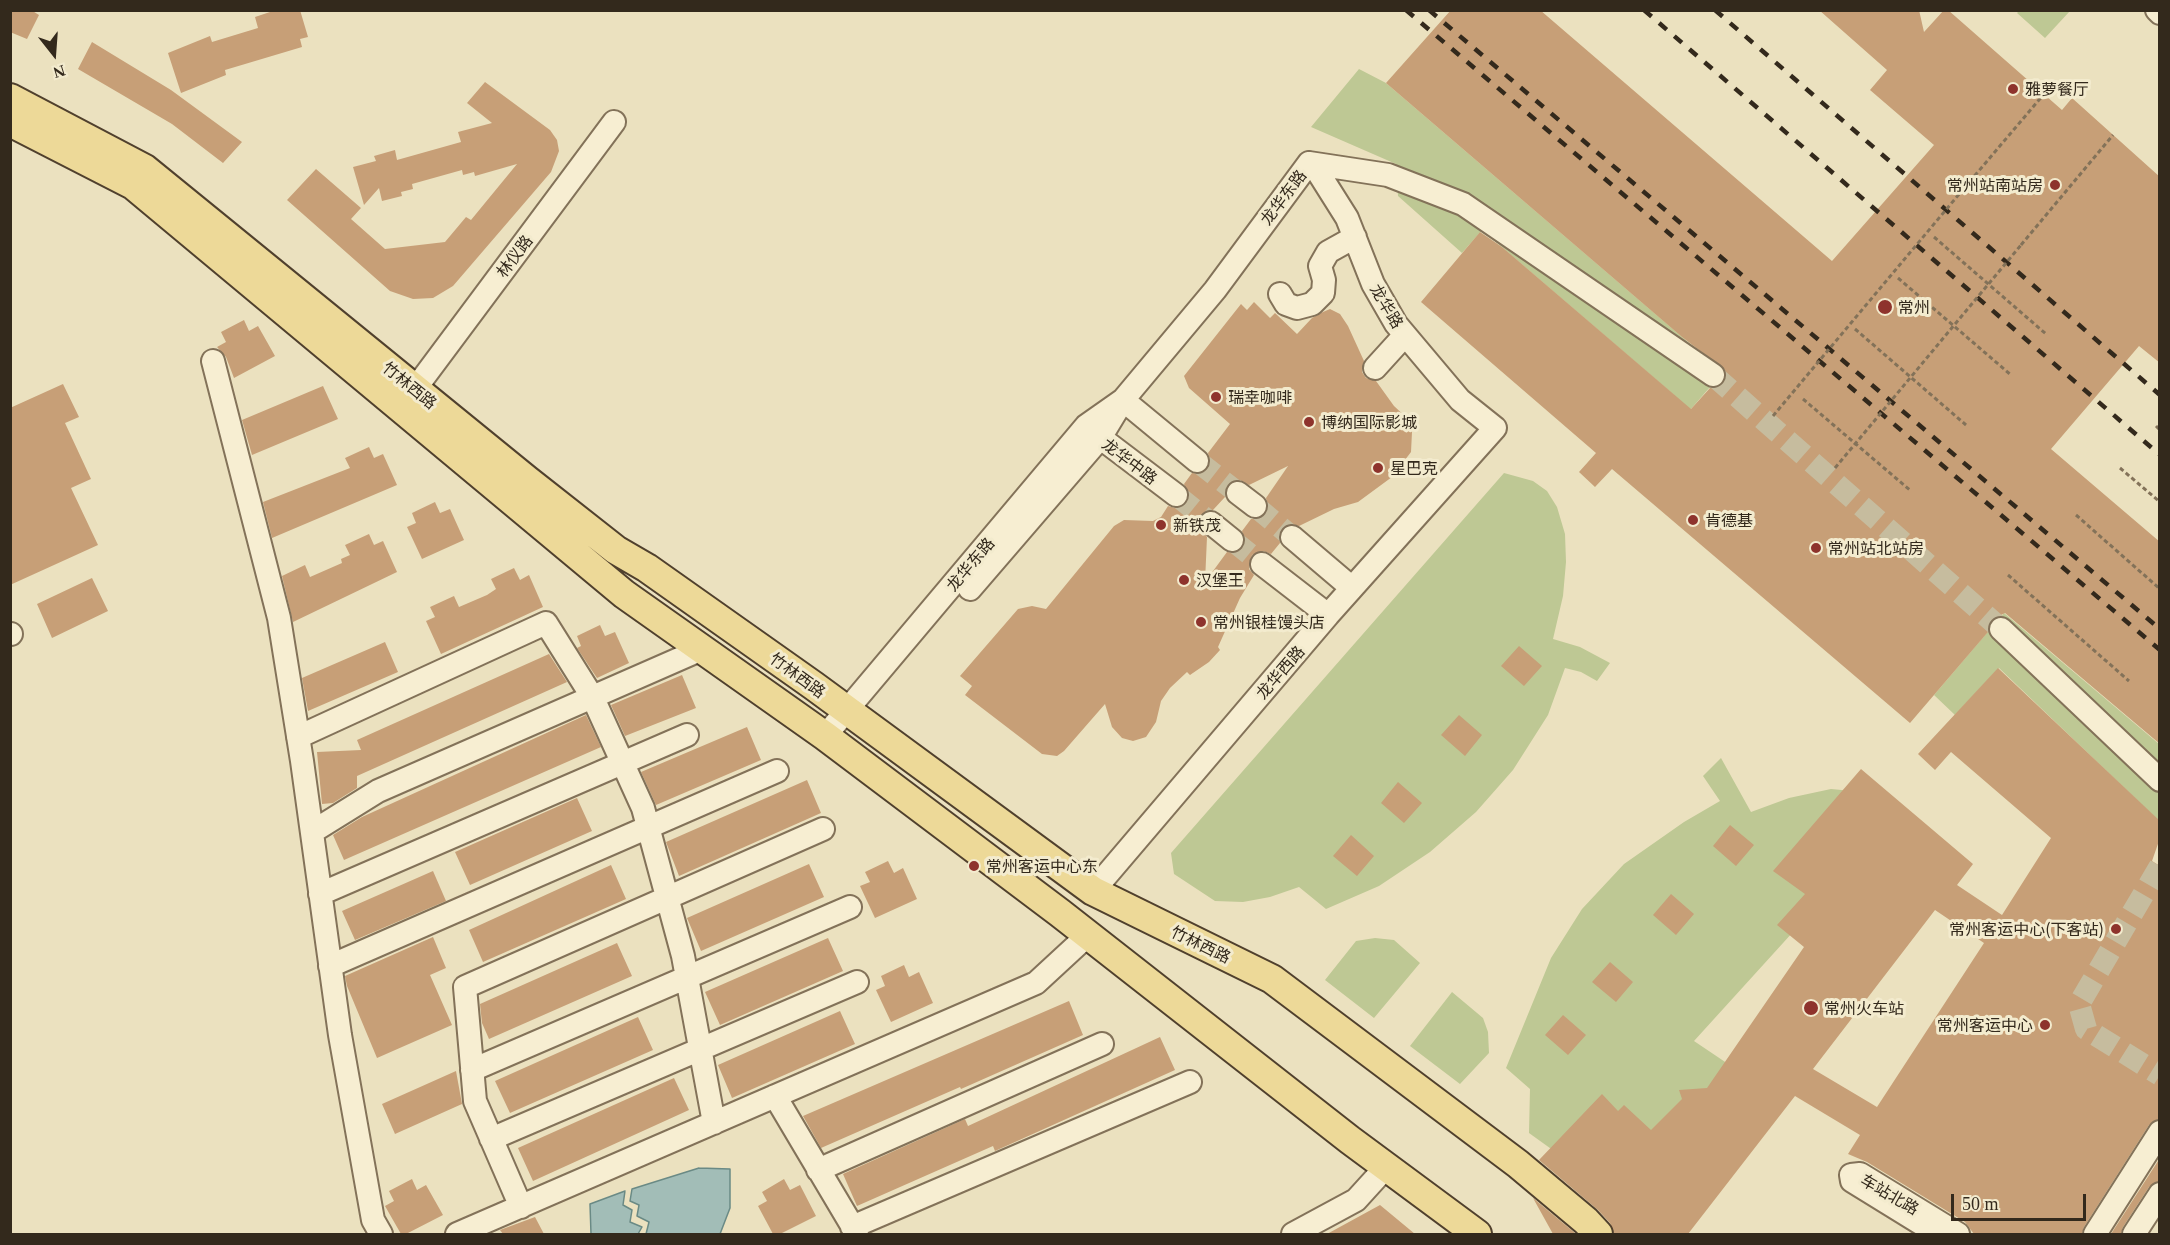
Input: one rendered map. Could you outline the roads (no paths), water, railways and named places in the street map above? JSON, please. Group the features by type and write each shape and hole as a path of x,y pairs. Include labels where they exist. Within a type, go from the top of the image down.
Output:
{"main road":[{"name":"竹林西路","path":"10,98 145,169 616,550 647,568 852,714 1093,891 1272,979 1518,1164 1586,1221 1598,1234"},
{"name":"竹林西路","path":"10,122 133,185 624,594 831,741 1088,935 1386,1167 1477,1234"}],"street":[{"name":"林仪路","path":"415,389 614,122"},
{"path":"1309,163 1388,175 1463,204 1713,375"},
{"name":"龙华路","path":"1309,163 1318,172 1347,218 1373,284 1406,335 1460,400 1495,428"},
{"name":"龙华东路","path":"831,741 1215,290 1309,163"},
{"path":"1280,294 1286,304 1297,308 1312,304 1323,293 1324,280 1320,266 1328,252 1355,237"},
{"path":"1375,368 1406,335"},
{"path":"213,361 279,618 340,1035 374,1220 381,1234"},
{"path":"1123,400 1197,461"},
{"name":"龙华西路","path":"1093,891 1328,615 1495,428"},
{"name":"龙华中路","path":"1093,432 1176,495"},
{"path":"1211,522 1232,540"},
{"path":"1292,537 1352,588"},
{"path":"1262,564 1328,615"},
{"path":"298,737 546,623 593,698 643,808 687,978 714,1123"},
{"path":"2001,629 2160,780"},
{"path":"312,832 378,791 702,649"},
{"path":"320,894 687,735"},
{"path":"330,966 777,771"},
{"path":"521,1207 475,1101 465,987 823,829"},
{"path":"472,1070 850,907"},
{"path":"457,1234 1036,983 1088,935"},
{"path":"491,1139 857,982"},
{"path":"818,1170 1102,1044"},
{"path":"775,1096 854,1231 1190,1082"},
{"path":"2096,1234 2160,1132"},
{"path":"1293,1234 1356,1200 1386,1167"},
{"name":"车站北路","path":"1938,1234 1852,1181 1851,1175 1860,1174 1958,1234"},
{"path":"2134,1234 2160,1194"}],"water":[{"path":"699,1168 730,1169 730,1208 720,1234 646,1234 649,1222 637,1216 639,1205 630,1201 632,1189"},
{"path":"625,1191 623,1205 632,1210 630,1222 642,1227 638,1234 591,1234 590,1204"}],"tunnel":[{"path":"1713,375 2001,629"},
{"path":"1197,461 1238,493"},
{"path":"1176,495 1211,523"},
{"path":"1255,506 1292,537"},
{"path":"1232,540 1262,564"},
{"path":"2160,866 2079,1004 2086,1029 2160,1075"}],"railway":[{"path":"1406,10 2160,650"},
{"path":"1429,10 2160,629"},
{"path":"1644,10 2160,455"},
{"path":"1715,10 2160,395"}],"place":[{"name":"雅萝餐厅","path":"2013,89"},
{"name":"常州站南站房","path":"2055,185"},
{"name":"常州","path":"1885,307"},
{"name":"瑞幸咖啡","path":"1216,397"},
{"name":"博纳国际影城","path":"1309,422"},
{"name":"星巴克","path":"1378,468"},
{"name":"肯德基","path":"1693,520"},
{"name":"新铁茂","path":"1161,525"},
{"name":"常州站北站房","path":"1816,548"},
{"name":"汉堡王","path":"1184,580"},
{"name":"常州银桂馒头店","path":"1201,622"},
{"name":"常州客运中心东","path":"974,866"},
{"name":"常州客运中心(下客站)","path":"2116,929"},
{"name":"常州火车站","path":"1811,1008"},
{"name":"常州客运中心","path":"2045,1025"}]}
